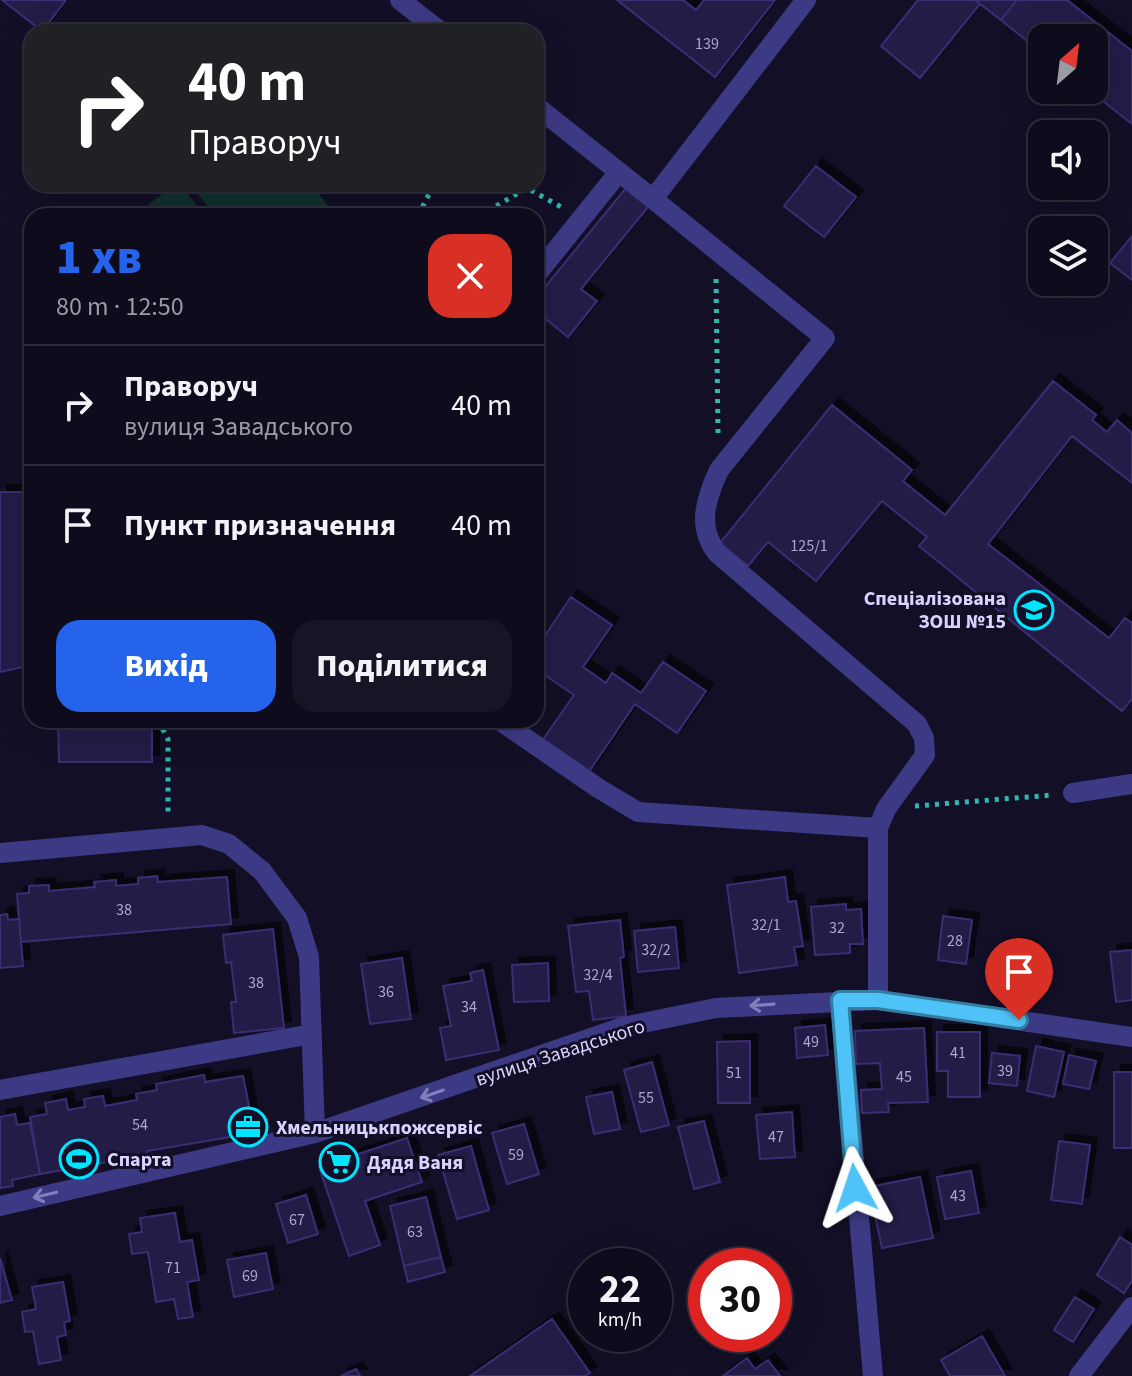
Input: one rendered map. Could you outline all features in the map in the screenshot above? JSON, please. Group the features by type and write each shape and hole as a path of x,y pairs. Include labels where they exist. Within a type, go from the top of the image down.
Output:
{"street":[{"path":"400,0 431,24"},
{"path":"653,199 806,0"},
{"path":"544,112 825,338 719,470 708,494 704,515 710,543 718,554 917,724 924,738 925,755 882,818 878,1000"},
{"path":"544,265 619,172"},
{"path":"511,728 638,812 882,818"},
{"path":"1073,793 1132,784"},
{"path":"0,853 202,835 229,844 262,871 297,918 309,957 315,1133"},
{"path":"840,1000 873,1376"},
{"name":"вулиця Завадського","path":"0,1206 315,1133 623,1027 716,1008 878,1000 1132,1037"},
{"path":"0,1090 312,1034"},
{"path":"1079,1376 1132,1307"}],"path":[{"path":"493,208 520,192"},
{"path":"534,192 581,219"},
{"path":"716,251 719,470"},
{"path":"162,728 168,739 168,838"},
{"path":"882,818 1073,793"}],"green space":[{"path":"165,192 186,192 199,208 144,208"},
{"path":"196,192 317,192 330,208 209,208"}],"building":[{"path":"2,0 66,0 47,24 33,24"},
{"path":"617,0 683,0 696,10 704,0 775,0 715,77"},
{"path":"918,0 975,0 980,4 920,78 881,46"},
{"path":"975,0 1017,0 1001,20"},
{"path":"1017,0 1067,0 1098,24 1028,24 1028,42 1001,20"},
{"path":"1108,32 1132,51 1132,124 1107,104"},
{"path":"816,166 856,197 824,237 784,206"},
{"path":"626,188 648,207 581,289 597,301 568,337 544,318 544,288"},
{"path":"1132,236 1132,280 1110,263"},
{"path":"1053,381 1096,415 1092,420 1107,432 1117,420 1132,433 1132,483 1072,436 988,544 1109,638 1125,618 1132,623 1132,699 1122,711 919,546 927,537 882,501 816,581 768,542 748,566 720,543 832,405 912,470 903,481 945,515"},
{"path":"0,492 24,492 24,667 0,672"},
{"path":"571,597 612,625 583,667 606,683 612,673 641,693 663,662 706,691 677,733 635,704 588,773 542,741 574,695 544,674 544,637"},
{"path":"58,728 152,728 152,762 59,762"},
{"path":"157,876 158,882 227,877 231,924 21,942 17,894 29,893 29,886 49,885 49,891 95,887 94,882 116,880 116,886 138,884 138,878"},
{"path":"785,877 788,902 796,901 803,946 794,947 797,965 739,973 727,885"},
{"path":"846,904 846,910 861,909 863,944 850,944 850,953 815,955 811,907"},
{"path":"7,914 8,920 19,919 23,966 0,968 0,915"},
{"path":"943,916 972,920 966,964 938,960"},
{"path":"620,920 626,1016 593,1020 589,991 576,992 568,926"},
{"path":"675,927 679,968 638,972 634,931"},
{"path":"273,929 284,1028 234,1033 231,1002 236,1002 231,962 226,963 223,935"},
{"path":"1132,950 1132,1000 1116,1002 1110,952"},
{"path":"402,958 411,1019 370,1024 361,964"},
{"path":"548,963 549,1001 514,1002 512,965"},
{"path":"483,970 499,1050 446,1060 440,1028 451,1026 443,986 472,981 470,973"},
{"path":"825,1025 828,1055 797,1058 795,1028"},
{"path":"924,1028 928,1102 888,1103 889,1112 862,1113 861,1090 882,1089 880,1063 856,1064 855,1031"},
{"path":"937,1032 980,1032 980,1097 948,1097 948,1071 937,1071"},
{"path":"750,1041 750,1103 718,1103 717,1042"},
{"path":"1036,1046 1064,1052 1054,1097 1027,1091"},
{"path":"992,1053 1020,1056 1017,1086 989,1083"},
{"path":"1069,1055 1096,1061 1089,1089 1063,1084"},
{"path":"652,1062 669,1125 641,1132 624,1070"},
{"path":"1114,1072 1132,1072 1132,1148 1114,1148"},
{"path":"204,1075 205,1082 243,1076 252,1121 242,1135 40,1174 30,1117 47,1114 45,1103 66,1099 68,1110 85,1107 84,1099 103,1096 105,1106 137,1100 136,1094 157,1090 156,1084"},
{"path":"612,1092 620,1129 594,1134 586,1097"},
{"path":"792,1112 795,1157 760,1159 756,1115"},
{"path":"15,1114 17,1125 30,1123 40,1174 12,1180 13,1186 0,1188 0,1117"},
{"path":"704,1121 720,1182 694,1189 678,1127"},
{"path":"524,1124 539,1174 507,1184 492,1133"},
{"path":"407,1138 422,1182 365,1201 380,1245 349,1256 319,1167"},
{"path":"1059,1141 1090,1145 1082,1204 1051,1200"},
{"path":"471,1146 489,1210 457,1219 438,1155"},
{"path":"971,1171 979,1213 945,1219 937,1177"},
{"path":"920,1177 933,1238 882,1248 869,1187"},
{"path":"306,1195 318,1234 288,1243 276,1204"},
{"path":"426,1197 441,1257 404,1266 390,1206"},
{"path":"175,1213 180,1242 192,1240 199,1280 187,1282 193,1317 178,1319 174,1299 156,1302 148,1252 132,1254 129,1234 142,1232 140,1218"},
{"path":"1120,1237 1132,1245 1132,1281 1124,1293 1097,1275"},
{"path":"266,1253 273,1289 234,1297 227,1260"},
{"path":"441,1257 445,1272 408,1282 404,1266"},
{"path":"0,1258 12,1300 0,1303"},
{"path":"63,1282 70,1321 64,1322 66,1335 57,1337 61,1360 39,1364 33,1331 25,1332 22,1312 36,1309 32,1287"},
{"path":"1075,1297 1094,1309 1073,1342 1054,1330"},
{"path":"552,1319 568,1342 568,1352 575,1352 590,1373 585,1376 470,1376"},
{"path":"982,1336 1005,1376 950,1376 941,1360"},
{"path":"747,1358 755,1369 768,1360 780,1376 723,1376"},
{"path":"356,1369 360,1376 341,1376"}],"place":[{"name":"Спеціалізована ЗОШ №15","path":"1034,610"},
{"name":"Хмельницькпожсервіс","path":"248,1127"},
{"name":"Спарта","path":"79,1159"},
{"name":"Дядя Ваня","path":"339,1162"}],"route":[{"path":"855,1188 840,1000 878,1000 1019,1020"}]}
